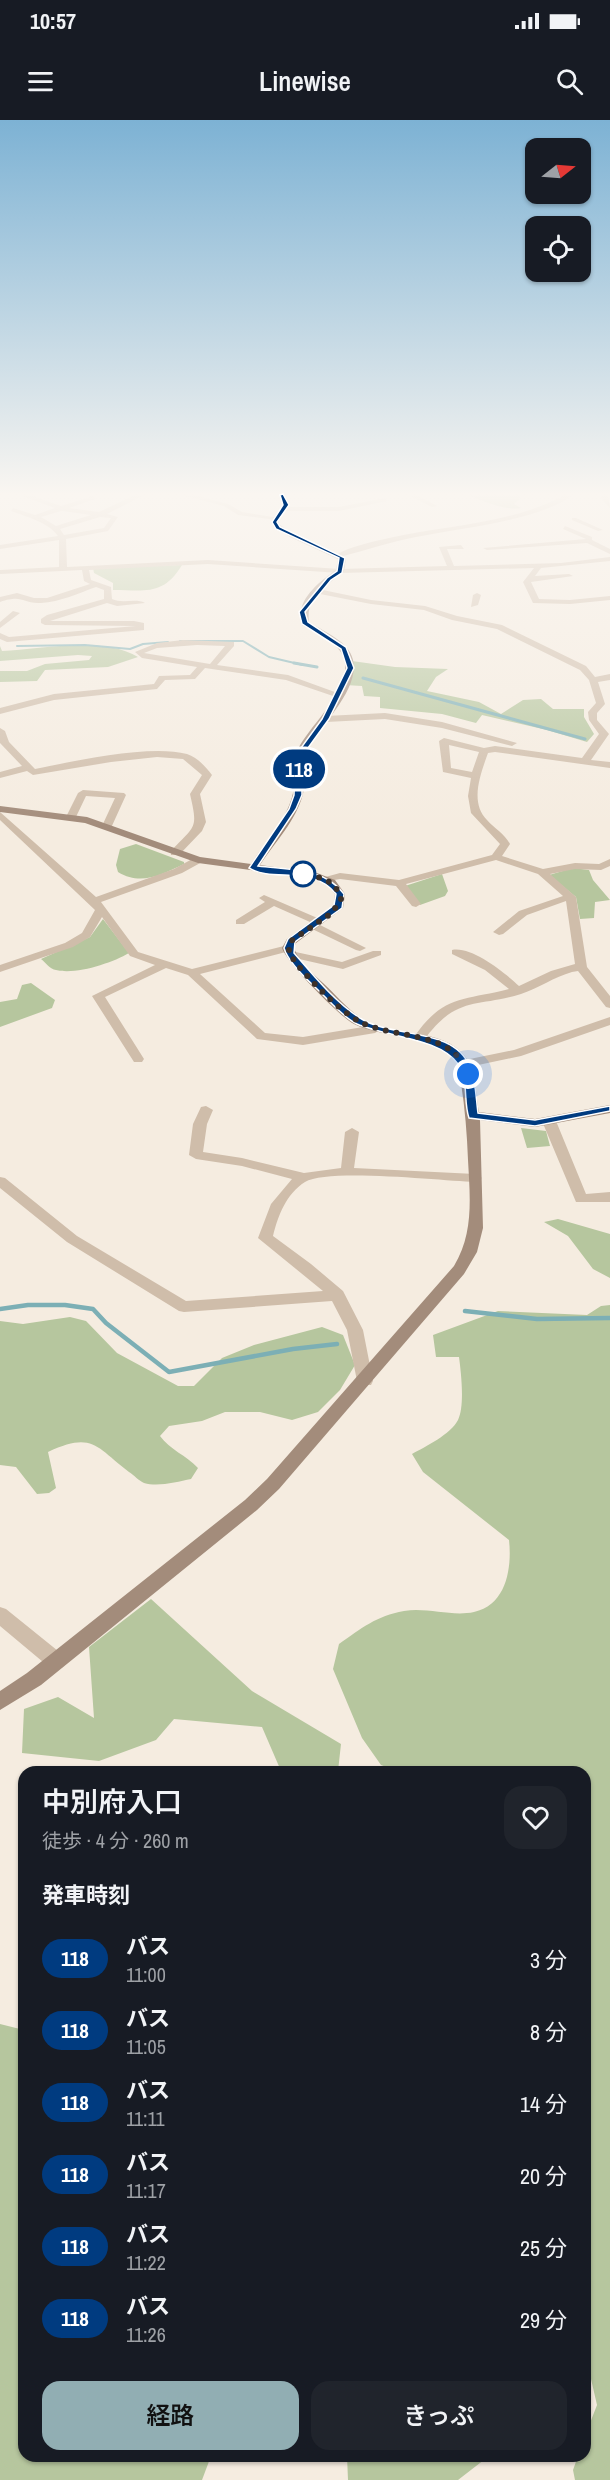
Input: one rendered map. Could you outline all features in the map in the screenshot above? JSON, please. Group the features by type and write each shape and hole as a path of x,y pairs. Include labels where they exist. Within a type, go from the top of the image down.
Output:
{"main road":[{"path":"253,868 292,809 298,795 298,760 326,719 350,668 348,654 344,648 305,623 303,616 305,605"},
{"path":"0,809 71,817 107,826 198,860 323,879 337,888 341,899 339,906 291,941 289,951 357,1021 375,1029 420,1037 452,1050 464,1064 473,1115 476,1228 470,1252 459,1270 365,1381 251,1505 56,1661 0,1701"},
{"path":"473,1115 517,1122 549,1121 610,1109"}],"street":[{"path":"4,649 4,638 141,628 141,625 134,622 53,624 44,621 92,605"},
{"path":"399,605 425,608 455,618 499,627 583,668 593,680 600,698 601,704 592,712 593,720 604,734 586,760"},
{"path":"537,605 573,612"},
{"path":"600,609 610,607"},
{"path":"0,627 16,613"},
{"path":"212,666 231,644 169,645 139,652 142,656 288,678 294,682 339,695"},
{"path":"0,711 54,698 158,687 162,678 192,677 202,666"},
{"path":"593,680 610,677"},
{"path":"600,698 610,698"},
{"path":"326,719 385,716 442,725 516,744"},
{"path":"598,725 610,726"},
{"path":"0,731 5,743 33,772 99,760 186,757 207,775 195,794 201,822 198,829 175,853"},
{"path":"477,776 446,770 444,741 484,751 495,749 610,765"},
{"path":"484,751 472,786 477,816 502,837 505,844 496,857"},
{"path":"0,775 27,768"},
{"path":"71,817 83,793 121,795 107,826"},
{"path":"0,815 97,906 126,940 134,954 192,973 261,1036 303,1041 375,1029"},
{"path":"323,879 340,876 399,883 444,869 496,857 542,872 571,897 581,968 610,1004"},
{"path":"0,969 69,945 86,935 97,906 198,860"},
{"path":"542,872 575,866 602,867 610,862"},
{"path":"399,883 416,904"},
{"path":"499,932 511,918 545,903 571,897"},
{"path":"240,922 268,900 360,948"},
{"path":"192,973 289,951 343,966 377,953"},
{"path":"456,952 475,958 501,975 518,991"},
{"path":"138,1059 98,996 166,964"},
{"path":"420,1037 444,1009 467,999 518,991 566,968 581,968"},
{"path":"464,1064 525,1050 610,1021"},
{"path":"206,1110 200,1124 196,1155 242,1162 303,1177 347,1173 475,1178"},
{"path":"549,1121 581,1199 610,1197"},
{"path":"347,1173 352,1132"},
{"path":"303,1177 270,1214 265,1238 314,1273 338,1295 358,1334 365,1381"},
{"path":"0,1181 72,1239 184,1307 338,1295"},
{"path":"0,1615 56,1661"}],"green space":[{"path":"90,645 124,651 138,657 108,667 45,670 37,681 0,682 0,671 27,671 45,664 89,660 92,656 0,661 0,646 2,651"},
{"path":"352,661 395,667 448,669 436,677 427,691 479,702 501,714 523,700 541,699 553,709 584,709 584,717 594,734 587,742 482,715 476,723 442,714 380,708 380,697 364,696 362,686 345,685"},
{"path":"136,844 184,862 184,864 143,879 126,876 118,872 116,865 120,849"},
{"path":"573,868 589,870 593,880 610,900 595,902 594,918 580,919 576,897 549,875"},
{"path":"442,874 448,891 445,896 420,905 405,886"},
{"path":"103,919 129,953 104,964 73,971 54,969 41,959 90,937"},
{"path":"31,983 55,1000 52,1008 0,1027 0,1002 17,999 22,985"},
{"path":"521,1128 546,1131 550,1146 527,1148"},
{"path":"558,1219 610,1234 610,1278 593,1269 568,1236 544,1222"},
{"path":"610,1305 610,2480 575,2480 573,2470 576,2462 591,2462 591,2420 597,2405 591,2379 591,1766 384,1766 362,1738 333,1669 339,1644 377,1619 413,1610 474,1612 494,1602 505,1584 510,1551 509,1540 423,1472 412,1454 450,1430 460,1414 462,1389 459,1357 436,1357 433,1335 498,1311 587,1315 601,1306"},
{"path":"70,1317 86,1321 117,1353 178,1386 194,1386 222,1358 254,1345 322,1327 343,1335 355,1365 340,1390 318,1412 292,1420 260,1412 225,1412 202,1421 169,1426 160,1436 198,1468 191,1479 174,1483 144,1483 101,1449 85,1443 75,1443 48,1452 56,1488 49,1493 37,1494 16,1467 0,1465 0,1321 23,1324"},
{"path":"151,1599 252,1691 341,1744 339,1766 279,1766 262,1727 174,1719 156,1740 99,1761 22,1753 24,1709 58,1697 94,1718 89,1647"},
{"path":"0,2024 18,2028 18,2462 209,2462 202,2480 0,2480"},
{"path":"347,2462 481,2462 458,2480 348,2480"}],"waterway":[{"path":"180,641 243,641 269,657 296,663"},
{"path":"17,646 85,645 130,649 143,644 168,642"},
{"path":"296,663 317,667"},
{"path":"296,663 303,665"},
{"path":"363,678 585,739"},
{"path":"0,1309 28,1305 65,1305 93,1309 106,1323 169,1372 293,1349 337,1344"},
{"path":"465,1311 537,1319 610,1318"}],"bus line":[{"name":"118","path":"305,605 302,612 305,623 344,648 350,660 350,668 326,719 305,746 298,760 299,788 292,809 253,868 313,875 331,882 337,888 341,899 339,906 332,913 291,941 288,948 290,954 311,978 357,1021 375,1029 438,1042 452,1050 464,1064 468,1074 473,1115 535,1123 610,1109"}],"route":[{"path":"303,874 295,873 313,875 331,882 337,888 341,899 339,906 332,913 291,941 288,948 290,954 311,978 357,1021 375,1029 438,1042 452,1050 464,1064 468,1074"}]}
